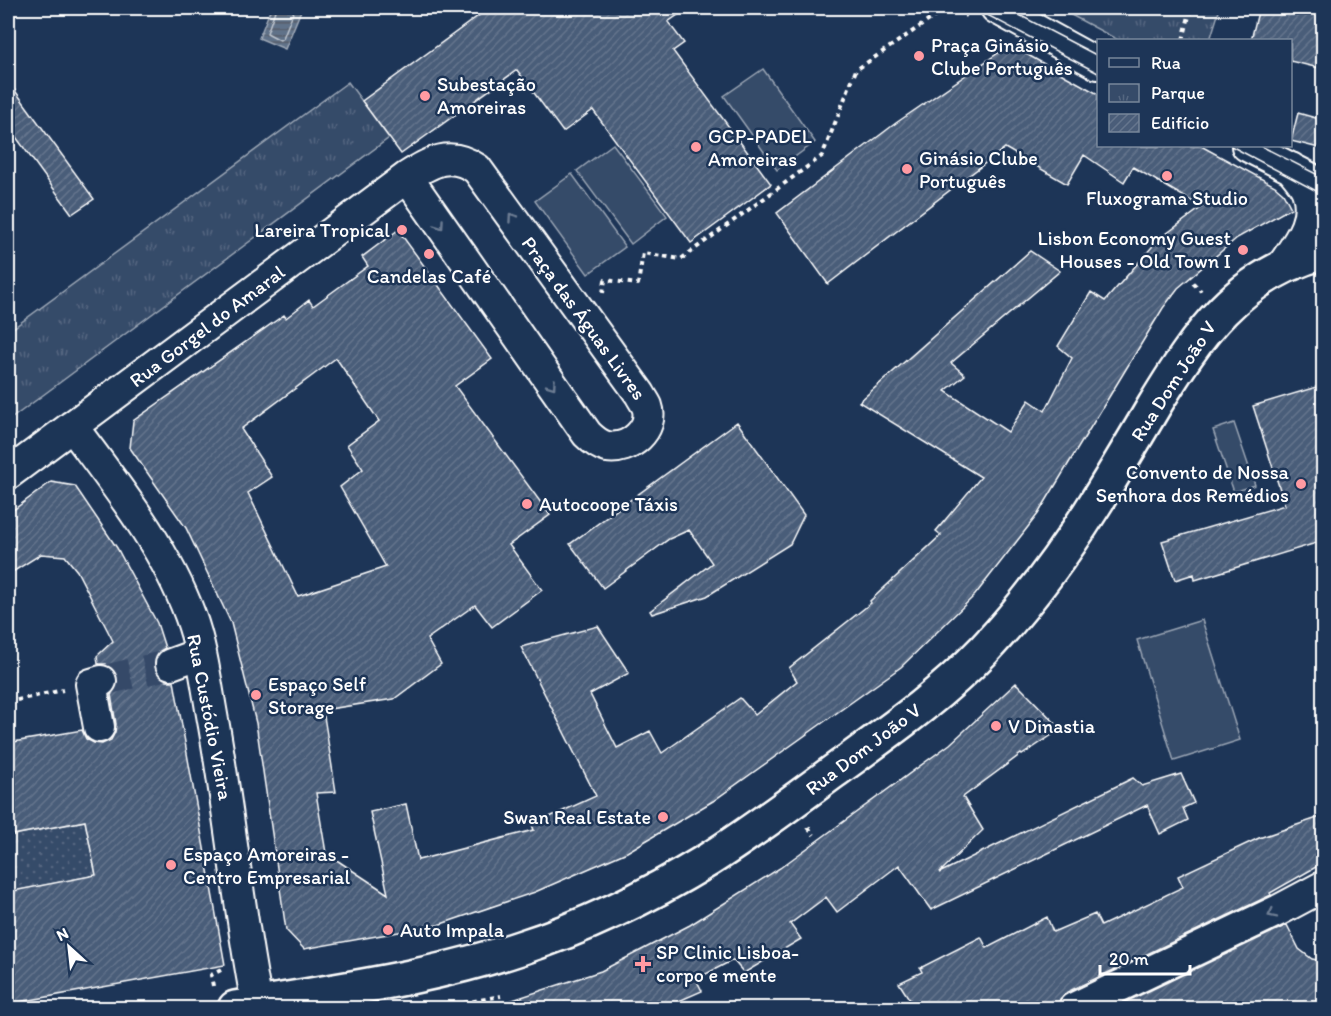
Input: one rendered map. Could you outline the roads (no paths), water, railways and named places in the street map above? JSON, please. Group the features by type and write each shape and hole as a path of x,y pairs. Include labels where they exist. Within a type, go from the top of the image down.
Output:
{"main road":[{"name":"Rua Dom João V","path":"246,1006 471,963 541,940 601,917 653,891 708,860 778,813 900,724 982,652 1029,600 1062,556 1183,359 1213,319 1234,298 1280,269 1323,252"}],"street":[{"path":"996,8 1097,63"},
{"path":"1249,147 1323,186"},
{"name":"Praça das Águas Livres","path":"448,159 459,159 477,170 640,393 648,408 648,421 643,432 635,440 622,446 608,447 596,442 587,434 406,177 436,161 448,159"},
{"path":"1280,269 1306,230 1310,216 1307,190 1291,168"},
{"name":"Rua Gorgel do Amaral","path":"8,474 406,177"},
{"name":"Rua Custódio Vieira","path":"72,426 152,537 189,615 201,653 249,963 246,1006"},
{"path":"171,664 201,653"},
{"path":"96,683 99,726"},
{"path":"1074,1008 1280,910 1323,886"}],"water":[{"path":"271,8 302,8 285,49 259,38"}],"tunnel":[{"path":"101,681 171,664"}],"tram line":[{"path":"974,8 1097,72"},
{"path":"1006,8 1097,55"},
{"path":"1233,147 1324,195"},
{"path":"1263,147 1324,178"}],"place":[{"name":"Praça Ginásio Clube Português","path":"919,56"},
{"name":"Subestação Amoreiras","path":"425,96"},
{"name":"GCP-PADEL Amoreiras","path":"696,147"},
{"name":"Ginásio Clube Português","path":"907,169"},
{"name":"Fluxograma Studio","path":"1167,176"},
{"name":"Lareira Tropical","path":"402,230"},
{"name":"Lisbon Economy Guest Houses - Old Town I","path":"1243,250"},
{"name":"Candelas Café","path":"429,254"},
{"name":"Convento de Nossa Senhora dos Remédios","path":"1301,484"},
{"name":"Autocoope Táxis","path":"527,504"},
{"name":"Espaço Self Storage","path":"256,695"},
{"name":"V Dinastia","path":"996,726"},
{"name":"Swan Real Estate","path":"663,817"},
{"name":"Espaço Amoreiras - Centro Empresarial","path":"171,865"},
{"name":"Auto Impala","path":"388,930"},
{"name":"SP Clinic Lisboa- corpo e mente","path":"643,964"}]}
